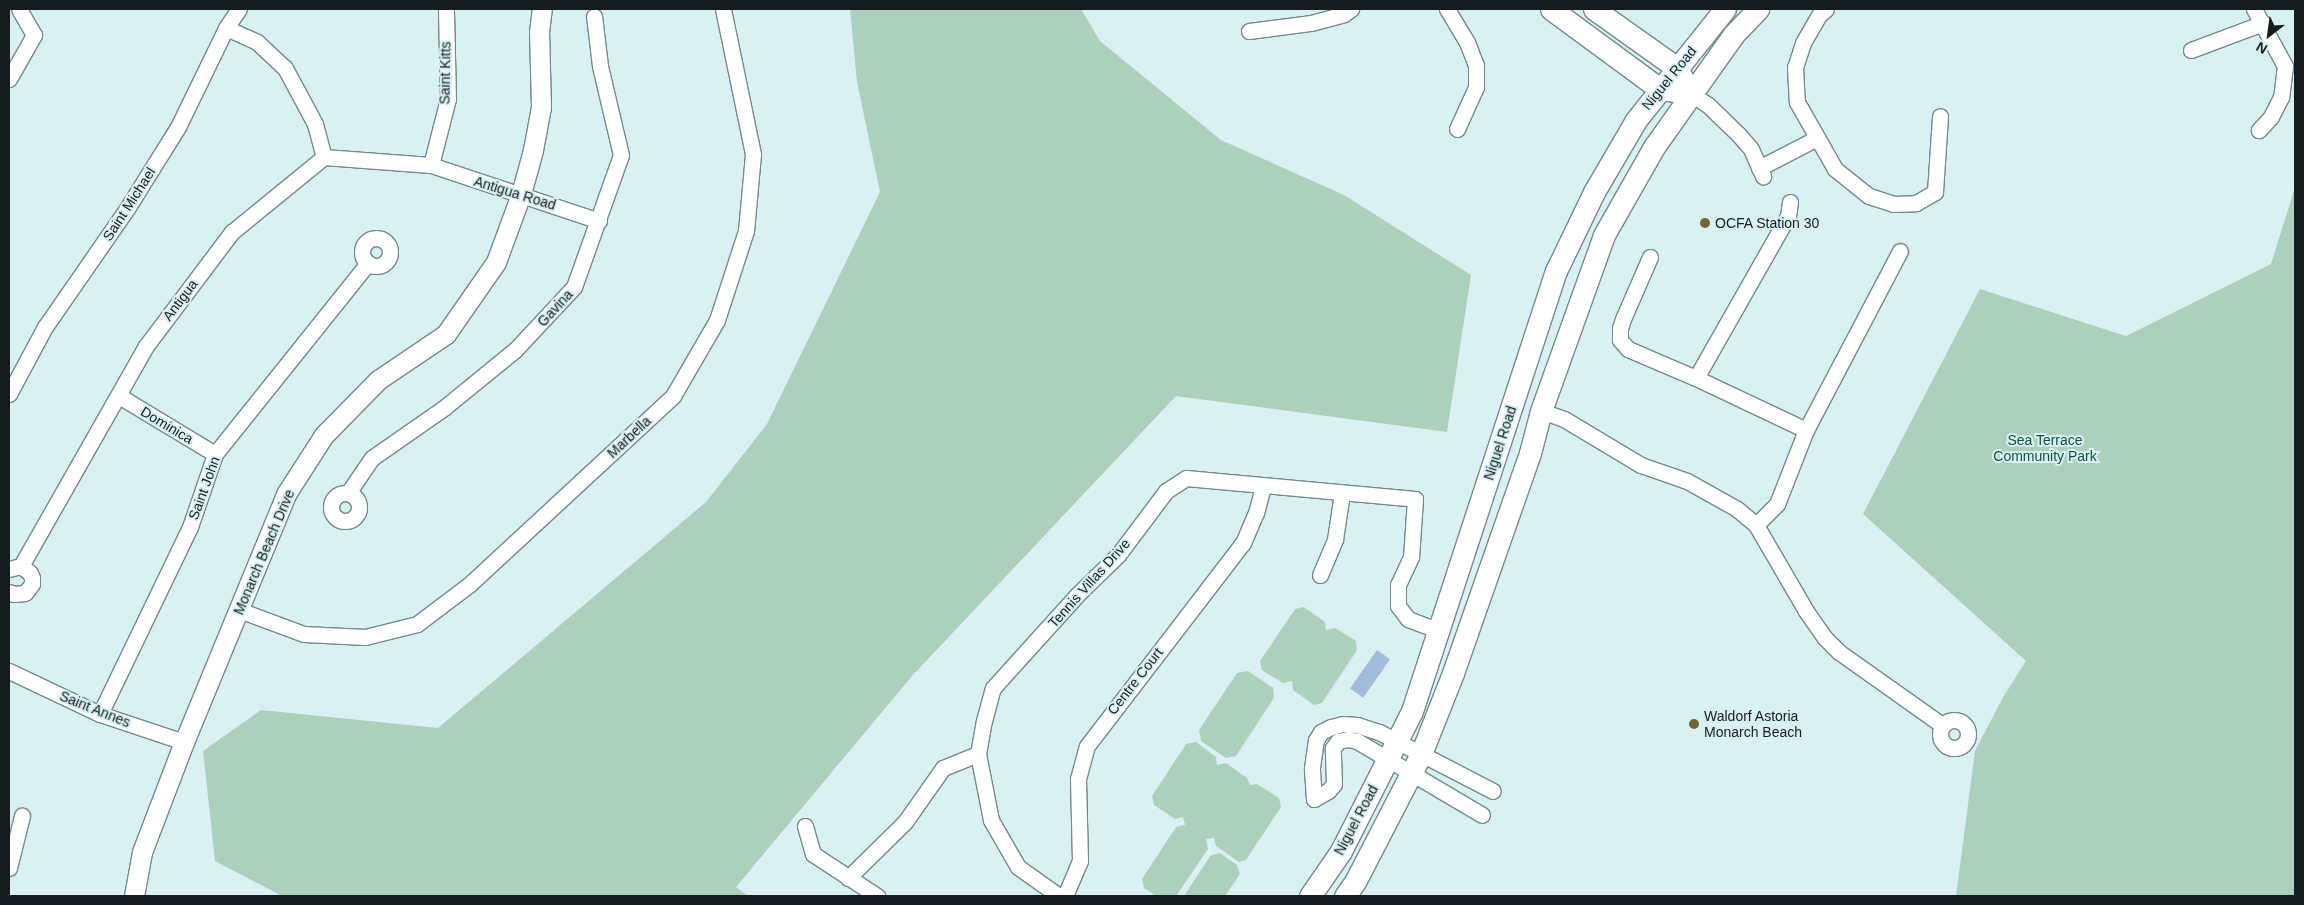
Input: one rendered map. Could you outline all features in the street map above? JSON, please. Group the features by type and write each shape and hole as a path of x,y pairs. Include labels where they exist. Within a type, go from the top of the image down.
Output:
{"main road":[{"path":"1551,9 1660,89 1691,94"},
{"path":"1594,9 1677,68 1691,94"},
{"name":"Niguel Road","path":"1310,896 1341,851 1412,711 1507,426 1556,271 1594,192 1636,120 1725,9"},
{"name":"Niguel Road","path":"1345,896 1356,880 1417,763 1456,664 1530,453 1541,411 1604,234 1654,147 1734,34 1758,9"}],"street":[{"path":"9,80 34,35 19,9"},
{"name":"Saint Michael","path":"9,394 45,327 128,207 178,127 226,28 239,9"},
{"name":"Saint Kitts","path":"431,165 448,100 446,9"},
{"name":"Monarch Beach Drive","path":"134,896 142,852 184,742 286,494 324,435 378,380 446,334 496,262 521,194 534,150 541,107 539,32 542,9"},
{"name":"Marbella","path":"239,610 304,634 365,637 417,624 470,584 673,396 716,320 746,231 753,154 723,9"},
{"path":"1249,31 1311,23 1344,14 1351,9"},
{"path":"1447,9 1467,42 1476,65 1476,87 1457,128"},
{"path":"1826,9 1819,15 1804,43 1795,67 1797,102 1835,169 1869,196 1893,204 1916,203 1935,192 1940,116"},
{"path":"2254,9 2284,66 2281,97 2271,117 2259,130"},
{"name":"Gavina","path":"348,494 372,458 445,407 515,350 574,287 599,221 621,154 600,66 594,16"},
{"path":"2191,50 2263,23"},
{"path":"226,28 257,42 286,68 315,124 324,157 431,165"},
{"path":"1691,94 1708,105 1739,135 1750,150 1761,172 1817,138"},
{"name":"Antigua","path":"9,592 20,595 25,593 32,584 30,573 15,568 119,396 146,346 232,232 324,157"},
{"name":"Antigua Road","path":"431,165 461,177 521,194 599,221"},
{"path":"1696,378 1788,216 1790,202"},
{"path":"1756,525 1777,504 1806,430 1900,251"},
{"path":"1650,257 1623,319 1620,328 1620,340 1628,348 1806,430"},
{"name":"Saint John","path":"100,714 190,527 215,454 368,263"},
{"name":"Dominica","path":"119,396 215,454"},
{"path":"1541,411 1564,419 1642,465 1665,472 1706,490 1737,509 1756,525 1806,611 1824,637 1839,652 1942,725"},
{"name":"Tennis Villas Drive","path":"1059,896 1018,867 991,820 978,754 993,688 1077,595 1118,554 1166,491 1186,478 1263,487 1415,499 1411,557 1398,585 1398,606 1408,619 1438,630"},
{"name":"Centre Court","path":"1066,896 1080,861 1078,779 1087,746 1243,543 1256,513 1263,487"},
{"path":"1320,575 1335,538 1342,494"},
{"name":"Saint Annes","path":"9,671 100,714 184,742"},
{"path":"1482,815 1417,763 1393,751 1348,739 1338,742 1333,748 1334,784 1314,799 1313,749 1321,732 1331,726 1343,724 1357,725 1393,751 1417,763 1493,791"},
{"path":"848,878 905,822 944,768 978,754"},
{"path":"9,868 22,816"},
{"path":"805,826 813,854 877,896"}],"green space":[{"path":"850,9 1081,9 1100,41 1221,140 1344,195 1471,275 1447,432 1176,396 912,676 736,887 748,896 282,896 215,861 203,751 261,710 438,728 706,502 767,424 880,192 857,82"},
{"name":"Sea Terrace Community Park","path":"2295,187 2295,896 1956,896 1975,751 2002,699 2026,661 1863,514 1980,289 2126,336 2271,264"},
{"path":"1304,607 1325,622 1326,630 1335,628 1356,641 1357,650 1322,703 1314,705 1293,690 1292,681 1283,683 1262,670 1260,661 1295,609"},
{"path":"1248,671 1273,688 1274,698 1236,756 1226,758 1201,741 1199,730 1237,673"},
{"path":"1196,742 1216,757 1217,765 1226,763 1247,778 1250,785 1257,784 1279,798 1281,807 1246,860 1239,862 1216,846 1214,838 1206,839 1208,849 1176,896 1156,896 1144,888 1142,879 1176,827 1185,825 1183,817 1175,819 1154,805 1152,796 1186,744"},
{"path":"1220,853 1237,865 1240,874 1225,896 1184,896 1211,855"}],"water":[{"path":"1377,650 1390,659 1363,698 1350,689"}],"place":[{"name":"OCFA Station 30","path":"1705,223"},
{"name":"Waldorf Astoria Monarch Beach","path":"1694,724"}]}
